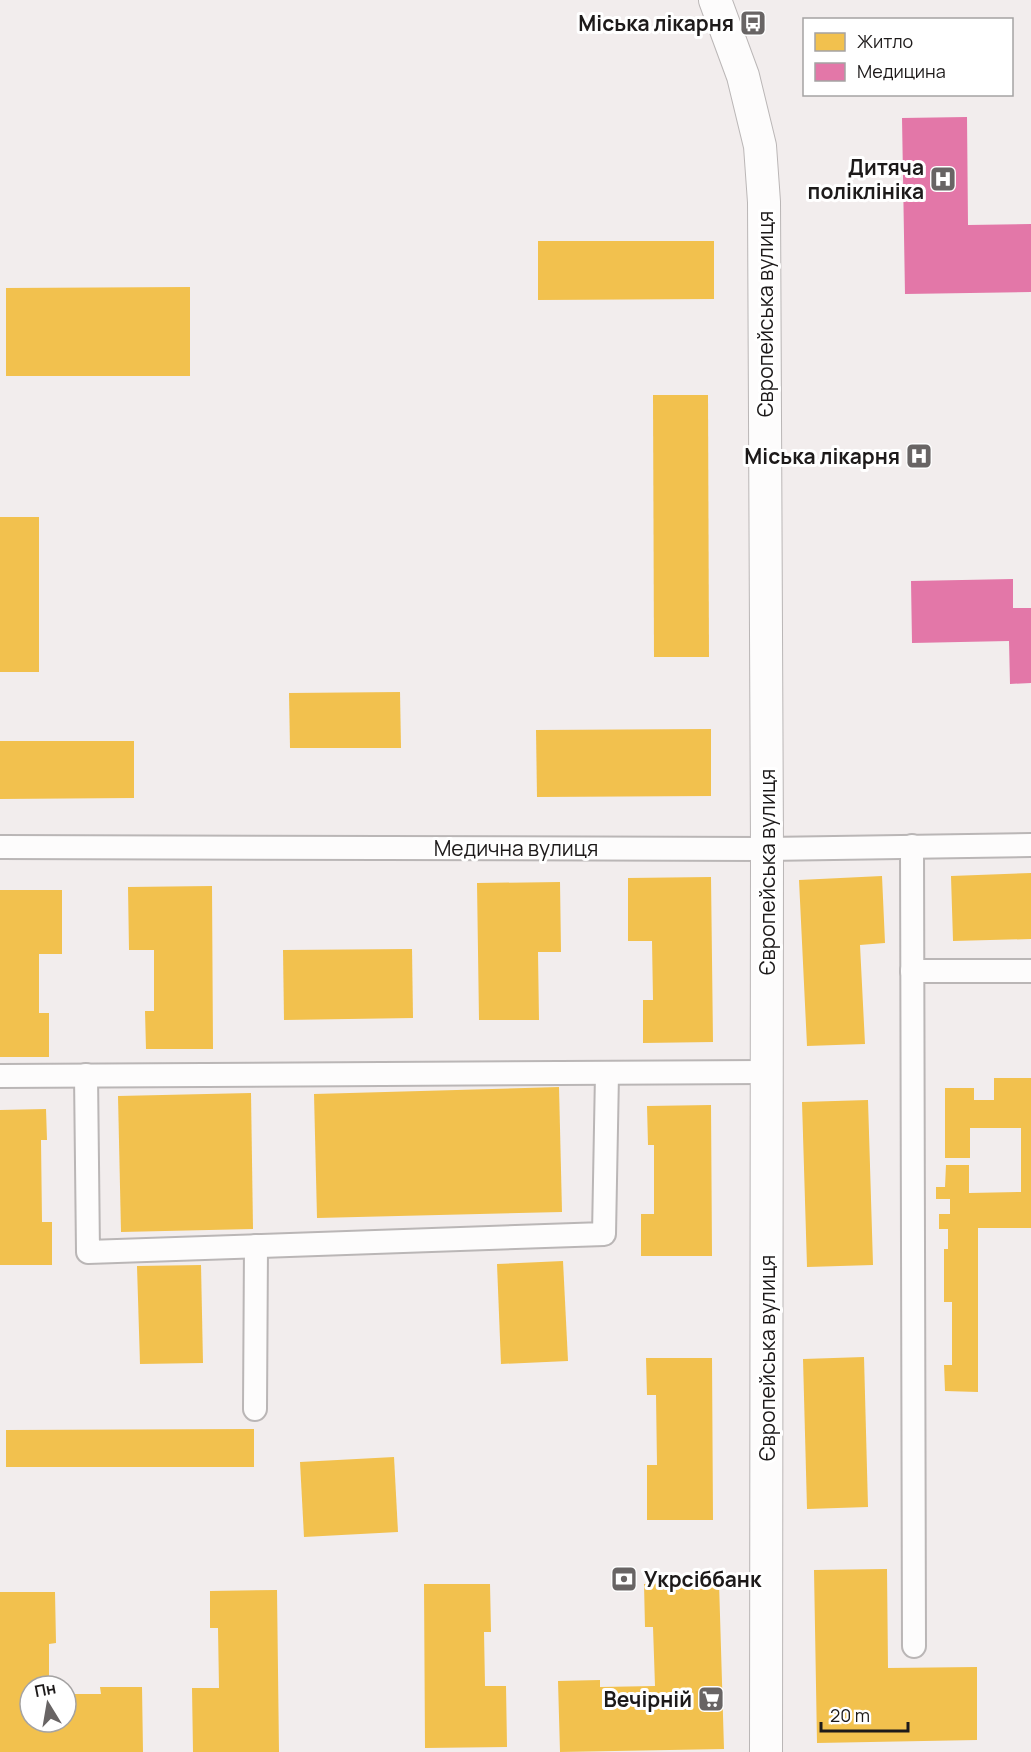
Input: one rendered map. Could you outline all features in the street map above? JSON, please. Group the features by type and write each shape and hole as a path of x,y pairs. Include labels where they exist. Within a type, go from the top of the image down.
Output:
{"street":[{"name":"Європейська вулиця","path":"715,0 743,76 760,146 764,202 767,849 766,1752"},
{"name":"Медична вулиця","path":"0,847 767,849 1031,844"},
{"path":"912,846 914,1646"},
{"path":"912,971 1031,971"},
{"path":"0,1076 767,1072"},
{"path":"86,1075 88,1252 604,1234 607,1074"},
{"path":"255,1409 256,1246"}],"building: Житло":[{"path":"538,241 714,241 714,299 538,300"},
{"path":"190,287 190,376 6,376 6,288"},
{"path":"653,395 708,395 709,657 654,657"},
{"path":"0,517 39,517 39,672 0,672"},
{"path":"400,692 401,748 290,748 289,693"},
{"path":"711,729 711,796 537,797 536,730"},
{"path":"0,741 134,741 134,798 0,799"},
{"path":"1031,873 1031,939 953,941 951,876"},
{"path":"882,876 885,943 860,945 865,1044 807,1046 799,880"},
{"path":"711,877 713,1042 643,1043 643,1000 653,1000 652,941 628,941 628,878"},
{"path":"560,882 561,952 538,952 539,1020 479,1020 477,883"},
{"path":"212,886 213,1049 146,1049 145,1011 154,1011 154,950 129,950 128,887"},
{"path":"0,890 62,890 62,954 39,954 39,1013 49,1013 49,1057 0,1057"},
{"path":"412,949 413,1018 284,1020 283,950"},
{"path":"994,1078 1031,1078 1031,1228 978,1228 978,1392 945,1391 944,1365 952,1365 952,1302 944,1302 944,1249 948,1249 948,1229 939,1229 939,1214 950,1214 950,1199 936,1199 936,1187 945,1187 946,1165 969,1165 969,1193 1021,1192 1021,1128 970,1128 970,1158 945,1158 945,1088 974,1088 974,1100 994,1100"},
{"path":"559,1087 562,1212 317,1218 314,1094"},
{"path":"251,1093 253,1229 121,1232 118,1096"},
{"path":"868,1100 873,1265 807,1267 802,1102"},
{"path":"711,1105 712,1256 641,1256 641,1214 654,1214 654,1145 648,1145 647,1106"},
{"path":"46,1109 47,1140 41,1140 42,1222 52,1222 52,1265 0,1265 0,1110"},
{"path":"563,1261 568,1361 501,1364 497,1264"},
{"path":"201,1265 203,1363 140,1364 137,1266"},
{"path":"864,1357 868,1507 807,1509 803,1359"},
{"path":"646,1358 712,1358 713,1520 647,1520 647,1465 657,1465 656,1395 647,1395"},
{"path":"254,1429 254,1467 6,1467 6,1430"},
{"path":"394,1457 398,1532 304,1537 300,1462"},
{"path":"887,1569 888,1668 977,1667 977,1740 817,1743 814,1570"},
{"path":"719,1582 724,1749 560,1752 558,1681 600,1680 600,1687 655,1686 653,1627 645,1627 644,1584"},
{"path":"424,1584 490,1584 491,1632 484,1632 485,1686 506,1686 507,1747 425,1748"},
{"path":"277,1590 279,1752 193,1752 192,1688 219,1688 218,1628 210,1628 210,1591"},
{"path":"0,1592 55,1592 56,1643 49,1644 49,1674 18,1674 18,1734 78,1734 78,1694 101,1694 100,1687 142,1687 143,1752 0,1752"}],"building: Медицина":[{"path":"967,117 968,225 1031,224 1031,292 905,294 902,118"},
{"path":"1013,579 1013,608 1031,608 1031,683 1010,684 1009,641 912,643 911,581"}],"place":[{"name":"Міська лікарня","path":"753,23"},
{"name":"Дитяча поліклініка","path":"943,179"},
{"name":"Мiська лiкарня","path":"919,456"},
{"name":"Укрсiббанк","path":"624,1579"},
{"name":"Вечірній","path":"711,1699"}]}
